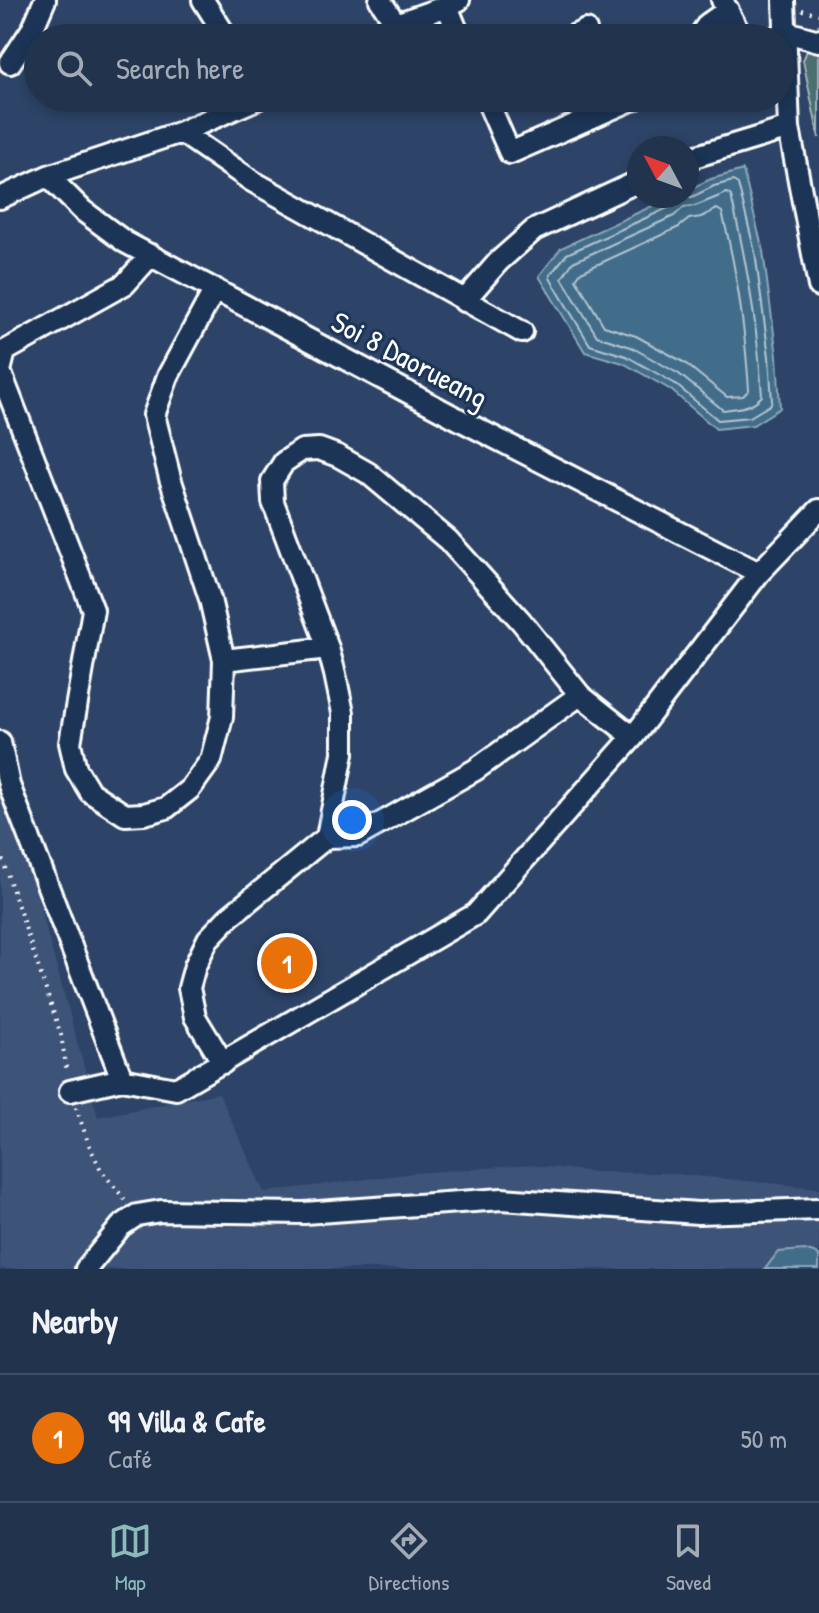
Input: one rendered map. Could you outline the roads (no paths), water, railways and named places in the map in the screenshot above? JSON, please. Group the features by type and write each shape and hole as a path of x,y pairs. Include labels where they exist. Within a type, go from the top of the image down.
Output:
{"street":[{"path":"35,24 45,0"},
{"path":"203,0 218,24"},
{"path":"380,0 396,24 453,3 457,24"},
{"path":"781,24 784,0"},
{"path":"708,24 725,5 735,24"},
{"path":"795,37 819,41"},
{"path":"10,63 24,42"},
{"path":"0,198 48,176 181,132 227,112"},
{"path":"492,112 510,153 604,112"},
{"path":"786,112 819,286"},
{"path":"699,155 789,128"},
{"path":"181,132 252,181 522,332"},
{"name":"Soi 8 Daorueang","path":"48,176 82,210 125,242 464,422 759,573"},
{"path":"464,301 499,261 534,230 627,187"},
{"path":"151,255 125,284 5,351 0,371 93,610 70,743 76,769 90,792 125,815 166,808 190,789 211,760 222,717 224,660 210,599 170,478 154,415 168,376 215,289"},
{"path":"327,837 343,753 343,713 328,648 273,502 272,481 284,462 302,450 319,449 368,473 448,540 521,621 580,695 633,737"},
{"path":"70,1091 122,1079 176,1089 476,914 633,737 759,573 819,510"},
{"path":"224,660 328,648"},
{"path":"223,1063 195,1017 189,988 208,939 229,917 327,837 358,836 475,770 580,695"},
{"path":"0,742 9,785 122,1079"},
{"path":"86,1269 121,1226 137,1215 161,1211 304,1213 502,1199 698,1213 819,1209"}],"water":[{"path":"743,170 763,251 777,356 780,408 753,425 716,429 671,390 623,363 585,352 539,276 561,248 648,208 699,208 699,184"},
{"path":"805,1250 819,1255 819,1269 765,1269 778,1252"}],"place":[{"name":"99 Villa & Cafe","path":"287,963"}]}
